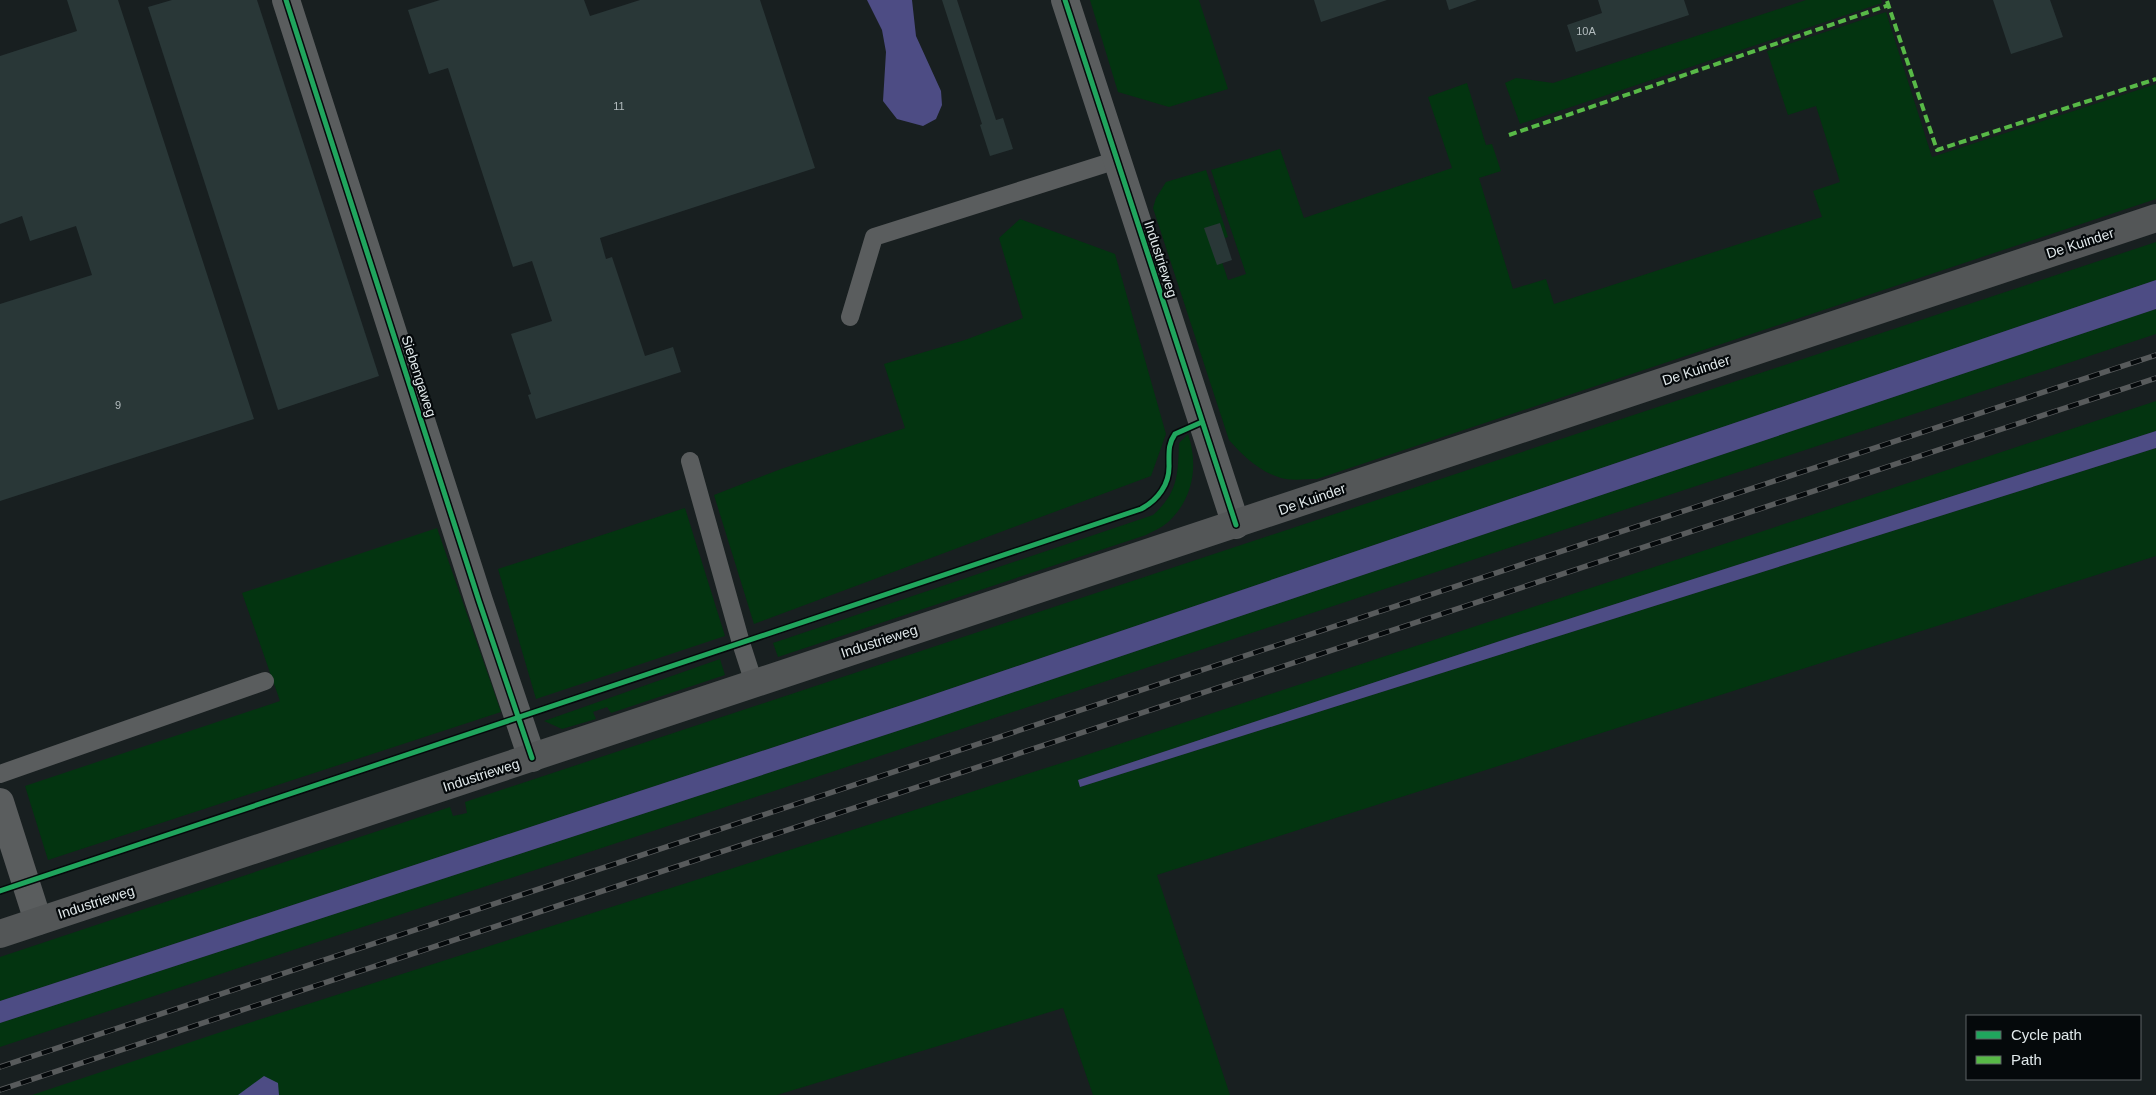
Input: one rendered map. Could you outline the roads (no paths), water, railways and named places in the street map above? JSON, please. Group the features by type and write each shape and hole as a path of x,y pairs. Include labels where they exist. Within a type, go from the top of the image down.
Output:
{"main road":[{"name":"De Kuinder","path":"1236,525 2156,218"},
{"name":"Industrieweg","path":"0,934 532,758 754,682 1236,525"}],"street":[{"name":"Siebengaweg","path":"286,0 479,601 532,758"},
{"name":"Industrieweg","path":"1065,0 1236,525"},
{"path":"0,802 38,922"}],"lane":[{"path":"850,317 874,237 1117,160"},
{"path":"690,461 741,643 754,682"},
{"path":"0,774 264,681"}],"railway":[{"path":"0,1067 2156,355"},
{"path":"0,1090 2156,378"}]}
